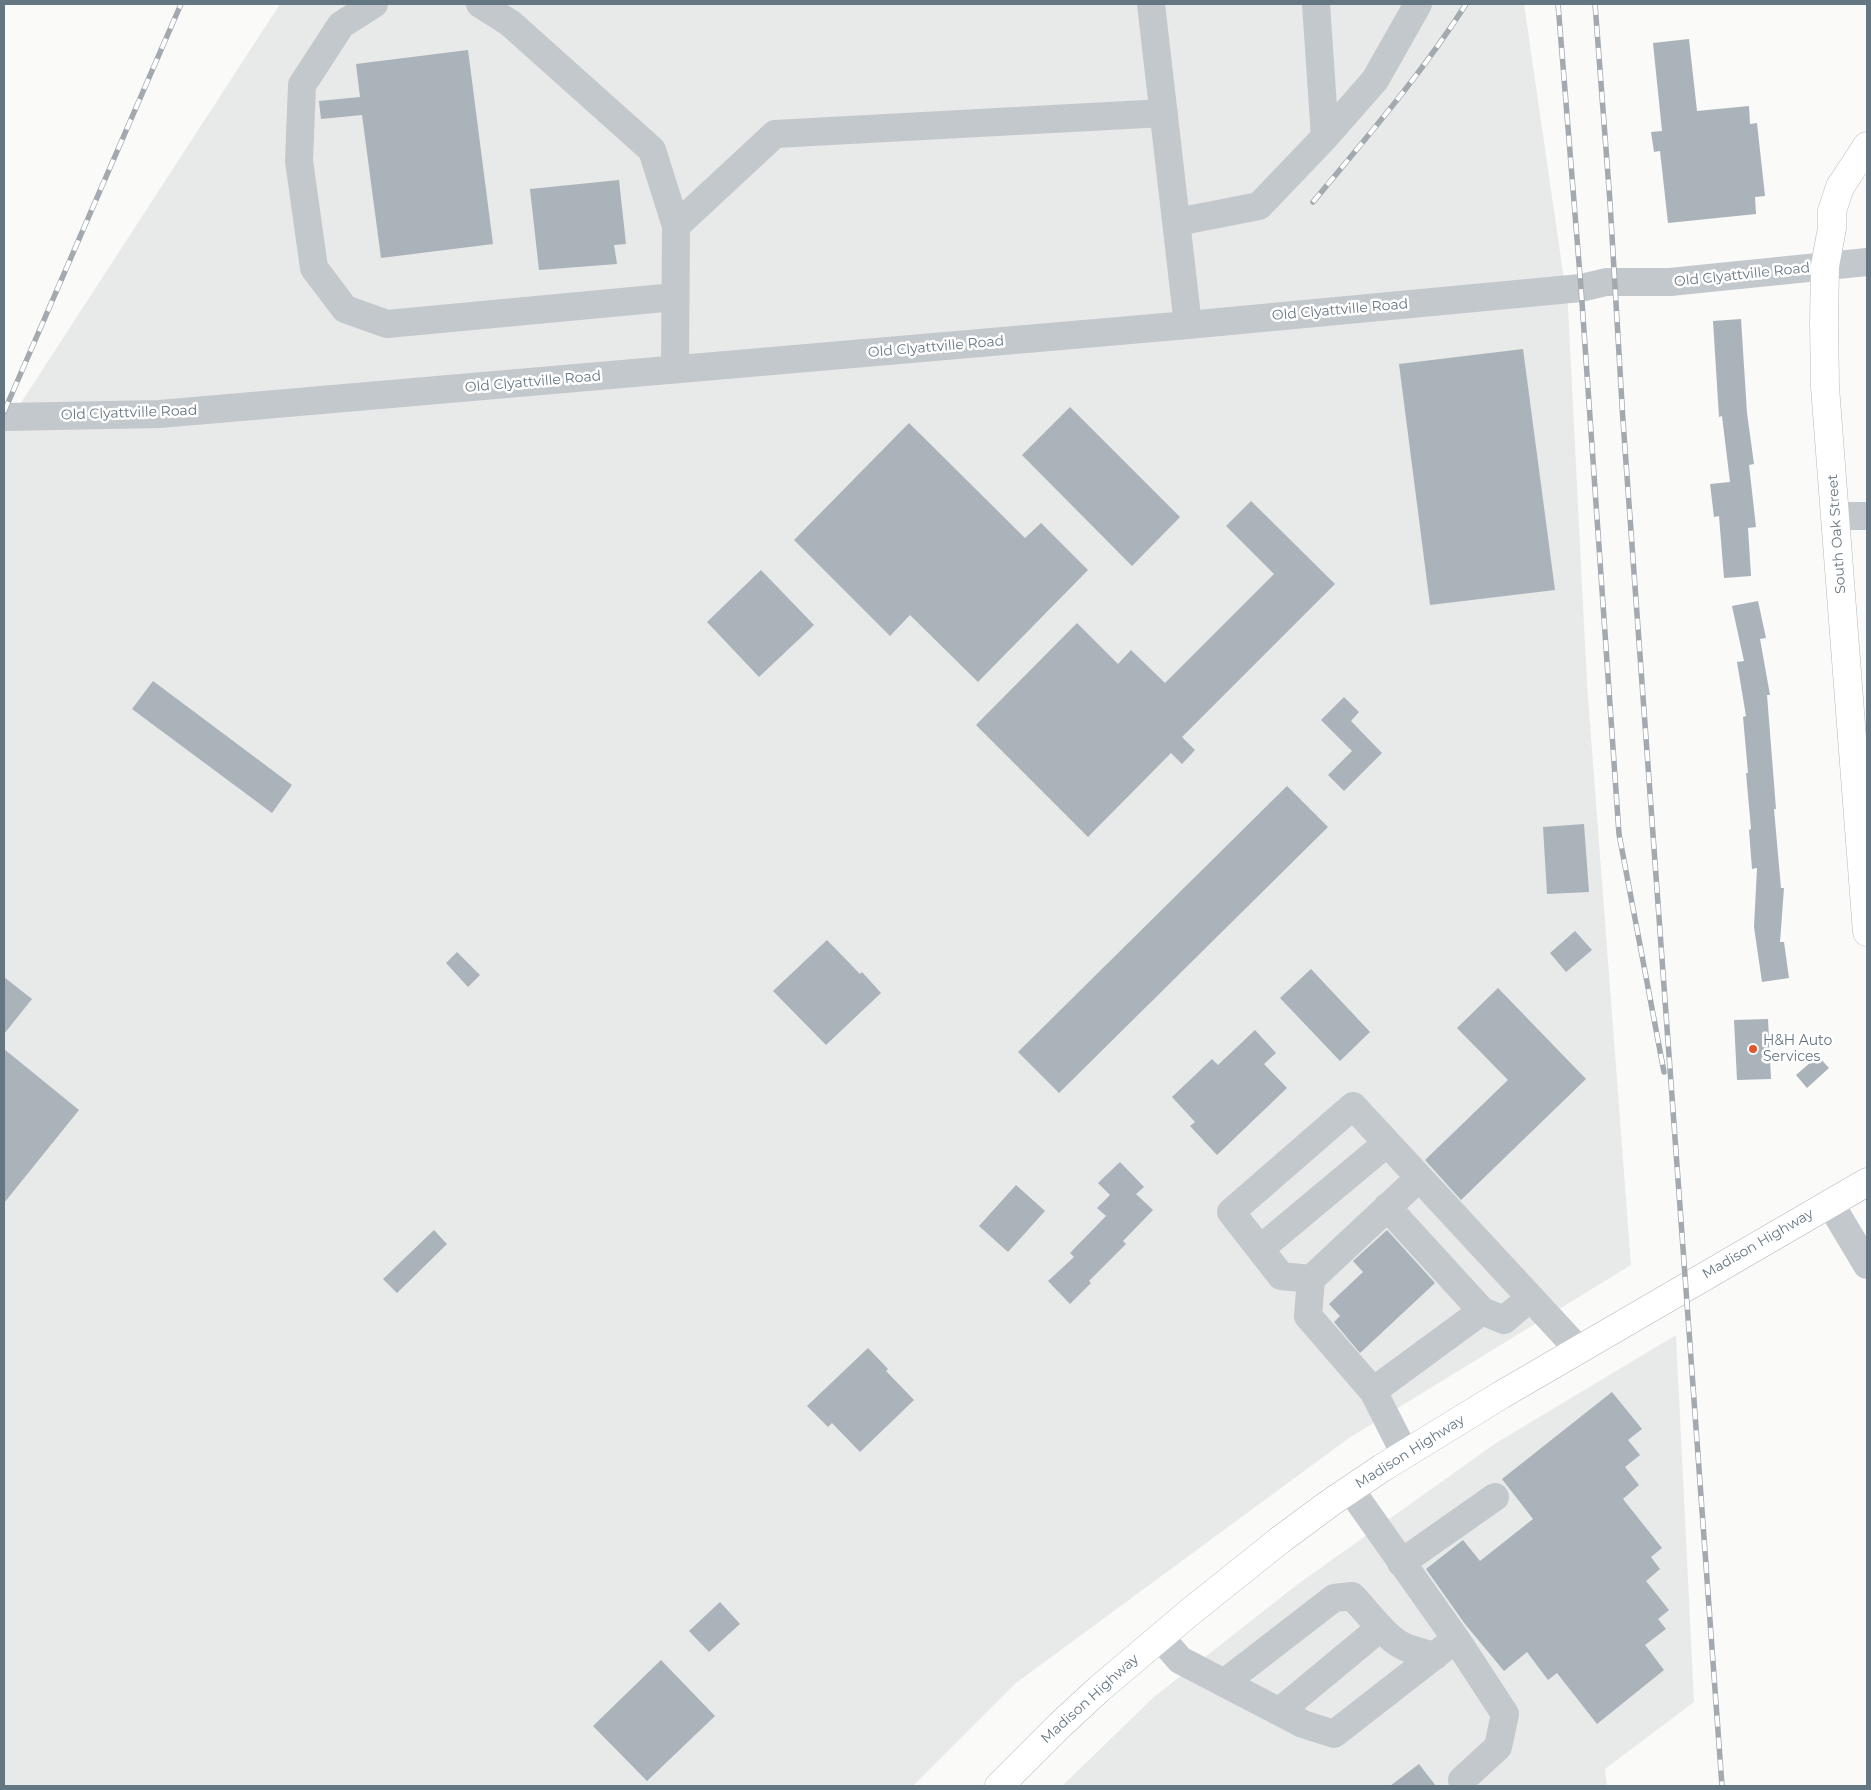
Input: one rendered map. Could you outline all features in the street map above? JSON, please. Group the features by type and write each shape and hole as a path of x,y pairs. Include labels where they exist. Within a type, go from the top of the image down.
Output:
{"main road":[{"name":"South Oak Street","path":"1867,146 1840,187 1832,211 1832,228 1826,266 1824,322 1825,387 1867,932"},
{"name":"Madison Highway","path":"999,1786 1060,1725 1160,1637 1280,1540 1350,1490 1405,1454 1578,1349 1867,1182"}],"street":[{"path":"374,4 341,25 302,85 299,161 314,268 345,309 386,324 676,298"},
{"path":"480,4 510,24 652,150 676,226 675,369"},
{"path":"1151,4 1188,325"},
{"path":"1316,4 1325,137"},
{"path":"1176,222 1259,206 1325,137 1374,80 1418,4"},
{"path":"676,226 775,134 1164,113"},
{"name":"Old Clyattville Road","path":"4,417 160,414 1188,325 1580,288 1606,282 1670,282 1867,262"},
{"path":"1836,516 1867,516"},
{"path":"1311,1279 1281,1276 1231,1212 1353,1106 1578,1349"},
{"path":"1260,1249 1387,1143"},
{"path":"1405,1454 1373,1392 1308,1316 1311,1279 1419,1178"},
{"path":"1830,1203 1867,1265"},
{"path":"1387,1207 1482,1311 1504,1320 1530,1298"},
{"path":"1373,1392 1482,1311"},
{"path":"1350,1490 1456,1639 1506,1714 1498,1747 1462,1780"},
{"path":"1401,1563 1495,1497"},
{"path":"1224,1683 1334,1598 1352,1596 1370,1614 1380,1628 1404,1647 1435,1656"},
{"path":"1280,1712 1380,1628"},
{"path":"1160,1637 1180,1660 1303,1724 1334,1734 1456,1639"}],"shaded area":[{"path":"280,4 1524,4 1568,307 1587,684 1631,1265 1349,1438 1016,1683 913,1786 4,1786 4,429"},
{"path":"1676,1335 1694,1702 1605,1769 1607,1786 1062,1786 1154,1697 1298,1584 1496,1443"}],"building":[{"path":"1689,39 1697,111 1749,106 1750,124 1757,123 1765,196 1755,197 1756,214 1668,223 1660,151 1654,152 1651,132 1662,131 1653,43"},
{"path":"468,50 493,244 381,258 362,115 321,119 319,101 360,97 356,64"},
{"path":"619,180 626,244 614,245 617,264 539,270 530,189"},
{"path":"1741,319 1747,413 1754,464 1749,465 1756,527 1748,528 1751,576 1724,578 1719,516 1714,517 1710,484 1730,482 1722,416 1719,417 1713,321"},
{"path":"1523,349 1555,590 1430,605 1399,364"},
{"path":"1070,407 1180,517 1132,566 1022,455"},
{"path":"909,423 1025,538 1041,523 1088,570 978,682 910,615 890,636 794,540"},
{"path":"1251,501 1335,584 1182,737 1195,750 1182,764 1171,753 1088,837 976,725 1077,623 1118,664 1131,650 1165,683 1274,574 1226,526"},
{"path":"761,570 814,625 759,677 707,622"},
{"path":"1758,601 1766,638 1760,639 1770,695 1767,695 1776,809 1774,809 1781,888 1784,888 1780,942 1784,942 1789,978 1762,982 1754,927 1757,868 1752,869 1749,830 1751,829 1743,717 1746,716 1737,662 1744,661 1732,606"},
{"path":"153,681 292,785 272,813 132,709"},
{"path":"1344,697 1359,712 1351,721 1382,753 1344,791 1328,775 1352,751 1321,720"},
{"path":"1287,786 1328,827 1059,1093 1018,1052"},
{"path":"1584,824 1589,892 1547,894 1543,827"},
{"path":"1575,931 1592,950 1566,972 1550,953"},
{"path":"827,940 860,974 862,972 881,993 826,1045 773,991"},
{"path":"457,952 480,975 468,987 446,963"},
{"path":"1311,969 1370,1032 1340,1061 1280,998"},
{"path":"4,977 32,999 4,1034"},
{"path":"1498,988 1586,1079 1461,1200 1425,1160 1508,1080 1457,1028"},
{"name":"H&H Auto Services","path":"1768,1019 1771,1079 1737,1080 1734,1020"},
{"path":"1255,1030 1276,1053 1264,1064 1287,1088 1217,1155 1190,1126 1195,1122 1172,1097 1212,1059 1218,1065"},
{"path":"4,1049 79,1110 4,1203"},
{"path":"1818,1056 1829,1068 1807,1088 1796,1075"},
{"path":"1120,1162 1144,1187 1136,1194 1153,1210 1123,1241 1126,1244 1089,1281 1091,1283 1070,1304 1048,1281 1074,1257 1070,1253 1106,1216 1097,1208 1110,1195 1098,1183"},
{"path":"1016,1185 1045,1211 1008,1252 979,1226"},
{"path":"434,1230 447,1244 397,1293 383,1279"},
{"path":"1387,1230 1435,1283 1360,1353 1334,1322 1340,1316 1329,1304 1363,1272 1353,1261"},
{"path":"868,1348 888,1369 886,1371 914,1400 860,1452 832,1423 828,1427 807,1406"},
{"path":"1612,1392 1642,1429 1628,1440 1640,1455 1625,1467 1639,1485 1623,1499 1662,1548 1651,1557 1660,1569 1646,1581 1669,1610 1658,1619 1666,1629 1645,1645 1664,1670 1597,1724 1557,1673 1548,1680 1527,1652 1504,1671 1465,1624 1426,1569 1463,1540 1480,1561 1533,1519 1502,1479"},
{"path":"720,1602 740,1624 709,1652 689,1631"},
{"path":"661,1660 715,1716 647,1781 593,1726"},
{"path":"1419,1764 1436,1786 1390,1786"}],"railway":[{"path":"4,412 181,4"},
{"path":"1313,202 1412,81 1466,4"},
{"path":"1558,4 1581,288 1619,834 1664,1072"},
{"path":"1595,4 1610,202 1623,421 1722,1786"}],"place":[{"name":"H&H Auto Services","path":"1753,1049"}]}
